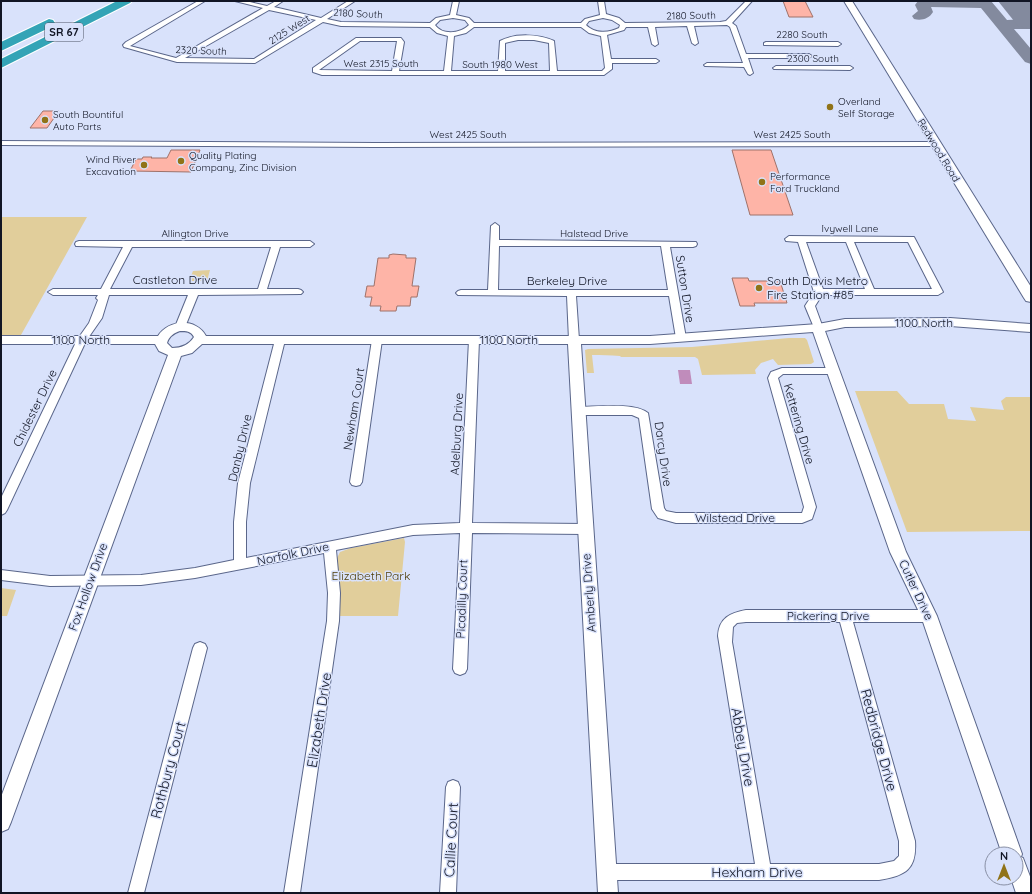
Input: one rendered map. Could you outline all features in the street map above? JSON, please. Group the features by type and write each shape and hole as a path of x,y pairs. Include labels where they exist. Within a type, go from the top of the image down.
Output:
{"highway":[{"name":"SR 67","path":"1,64 126,1"},
{"name":"SR 67","path":"1,47 61,18"}],"main road":[{"name":"Redwood Road","path":"848,1 1031,298"}],"street":[{"name":"2320 South","path":"202,1 128,43 126,45 127,47 177,60 191,62 255,61"},
{"name":"2180 South","path":"238,1 341,24 432,25"},
{"path":"177,60 280,1"},
{"name":"2125 West","path":"255,61 352,1"},
{"path":"453,16 456,1"},
{"path":"601,1 603,16"},
{"name":"2180 South","path":"623,25 710,25 728,23 748,1"},
{"path":"472,25 467,19 453,16 438,19 432,25 437,31 451,34 466,31 472,25 583,25 590,31 604,34 618,31 622,29 623,25 617,19 603,16 586,20 583,25"},
{"path":"728,23 733,26 750,73"},
{"path":"377,24 374,38 399,39 401,42 396,73"},
{"path":"651,25 655,44"},
{"path":"690,25 695,43"},
{"path":"447,74 451,34"},
{"path":"604,34 607,61 656,61"},
{"name":"West 2315 South","path":"374,38 358,39 319,65 315,69 316,72 322,74 447,74"},
{"name":"South 1980 West","path":"501,74 502,42 505,40 549,40 552,44 554,74"},
{"name":"2280 South","path":"766,44 838,44"},
{"path":"803,44 814,68"},
{"path":"744,56 809,56"},
{"name":"South 1980 West","path":"447,74 605,73 608,70 607,61"},
{"path":"707,66 747,65"},
{"name":"2300 South","path":"776,68 850,68"},
{"name":"West 2425 South","path":"1,143 935,144"},
{"path":"493,293 495,226"},
{"path":"801,239 819,292"},
{"path":"819,292 871,292 849,239"},
{"name":"Ivywell Lane","path":"788,240 911,239 938,292 871,292"},
{"name":"Halstead Drive","path":"495,243 693,244"},
{"name":"Allington Drive","path":"79,244 310,244"},
{"name":"Chidester Drive","path":"1,510 82,340 91,329 97,317 103,304 105,292 129,244"},
{"path":"262,292 276,244"},
{"name":"Sutton Drive","path":"665,244 681,338"},
{"name":"Castleton Drive","path":"53,292 298,292"},
{"path":"185,327 198,292"},
{"path":"818,328 810,306 819,292"},
{"name":"Berkeley Drive","path":"461,293 673,293"},
{"name":"Amberly Drive","path":"571,293 608,893"},
{"name":"1100 North","path":"199,340 574,340 681,338 818,328 845,323 950,322 1031,328"},
{"path":"185,327 197,331 199,334 199,340 190,348 176,352 162,346 162,340 168,332 185,327"},
{"name":"1100 North","path":"818,328 848,330 955,330 1031,335"},
{"name":"Cutler Drive","path":"818,328 898,552 929,616 1009,846"},
{"name":"1100 North","path":"1,340 162,340"},
{"name":"Danby Drive","path":"240,565 240,522 244,483 280,340"},
{"name":"Newham Court","path":"356,482 377,340"},
{"name":"Adelburg Drive","path":"465,528 474,340"},
{"name":"Fox Hollow Drive","path":"1,822 176,352"},
{"name":"Kettering Drive","path":"808,516 810,507 773,378 777,372 782,371 833,371"},
{"name":"Darcy Drive","path":"578,411 632,411 639,412 644,416 657,505 662,515"},
{"name":"Wilstead Drive","path":"662,515 676,518 798,518 808,516"},
{"name":"Norfolk Drive","path":"1,575 32,579 90,581 158,578 240,565 413,530 465,528 585,529"},
{"name":"Picadilly Court","path":"460,669 465,528"},
{"name":"Elizabeth Drive","path":"292,893 334,621 334,593 329,546"},
{"name":"Pickering Drive","path":"728,622 733,619 746,616 929,616"},
{"name":"Redbridge Drive","path":"845,616 907,841 908,857 905,864"},
{"name":"Abbey Drive","path":"728,622 725,628 725,642 764,872"},
{"name":"Rothbury Court","path":"136,893 200,648"},
{"name":"Callie Court","path":"448,893 453,787"},
{"name":"Hexham Drive","path":"607,872 879,872 898,868 905,864"}],"green space":[{"path":"1,217 87,217 21,335 1,335"},
{"path":"210,270 207,281 189,281 193,271"},
{"path":"789,338 805,338 814,362 811,364 778,365 773,359 761,363 755,370 756,374 702,375 698,359 695,357 621,357 613,355 592,355 594,373 587,373 585,350 588,349 692,347"},
{"path":"855,391 897,391 909,404 944,404 948,419 976,421 970,407 1004,410 1001,401 1006,397 1031,397 1031,531 907,532"},
{"name":"Elizabeth Park","path":"404,538 405,542 398,616 340,616 337,558 340,552 351,548"},
{"path":"1,588 16,590 7,616 1,616"}],"shaded area":[{"path":"678,370 690,370 692,384 680,384"}],"building":[{"path":"783,1 805,1 813,17 789,17"},
{"name":"South Bountiful Auto Parts","path":"43,111 59,111 47,128 30,128"},
{"name":"Quality Plating Company, Zinc Division","path":"171,150 200,150 191,172 130,171 136,159 142,159 143,157 167,158"},
{"name":"Performance Ford Truckland","path":"732,150 771,150 793,215 750,215"},
{"path":"389,255 406,255 406,258 416,258 412,286 419,286 417,297 411,297 410,306 397,306 396,311 380,311 381,306 370,306 372,297 365,297 367,286 374,286 378,258 389,258"},
{"name":"South Davis Metro Fire Station #85","path":"732,278 748,278 749,281 780,281 787,303 754,303 755,306 740,306"}],"taxiway":[{"path":"983,1 1004,26"},
{"path":"919,16 926,12 922,5 925,3 980,3 986,5"},
{"path":"1004,26 1008,24 1031,24"},
{"path":"1004,26 1031,59"}],"runway":[{"path":"1016,1 1031,18"}],"place":[{"name":"Overland Self Storage","path":"830,107"},
{"name":"South Bountiful Auto Parts","path":"45,120"},
{"name":"Quality Plating Company, Zinc Division","path":"181,161"},
{"name":"Wind River Excavation","path":"144,165"},
{"name":"Performance Ford Truckland","path":"762,182"},
{"name":"South Davis Metro Fire Station #85","path":"759,288"}]}
